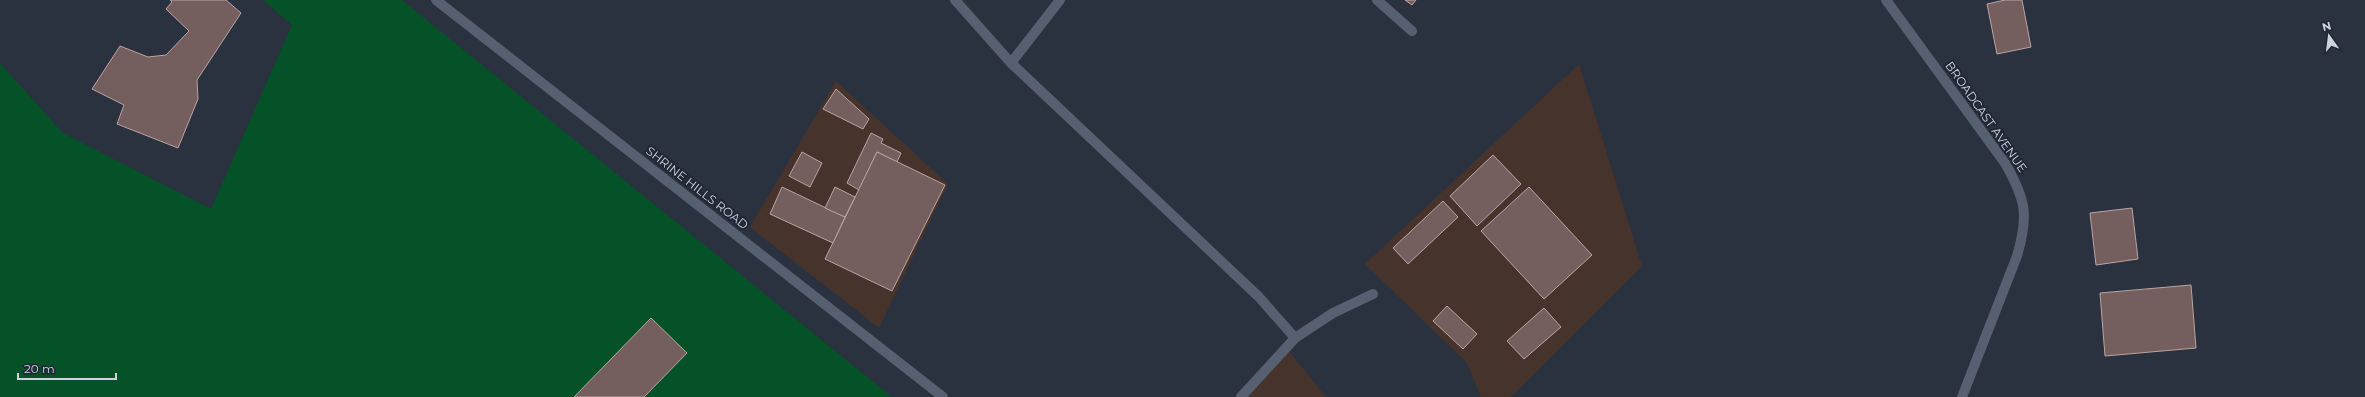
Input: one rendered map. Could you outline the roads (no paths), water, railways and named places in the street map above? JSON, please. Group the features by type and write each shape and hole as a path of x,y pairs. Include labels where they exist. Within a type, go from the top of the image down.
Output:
{"street":[{"name":"SHRINE HILLS ROAD","path":"436,0 943,397"},
{"path":"955,0 1011,63 1259,297 1295,338"},
{"path":"1011,63 1060,0"},
{"path":"1377,0 1412,31"},
{"name":"BROADCAST AVENUE","path":"1886,0 2005,164 2018,187 2025,209 2024,234 2017,256 1962,397"},
{"path":"1241,397 1295,338 1333,313 1373,294"}]}
